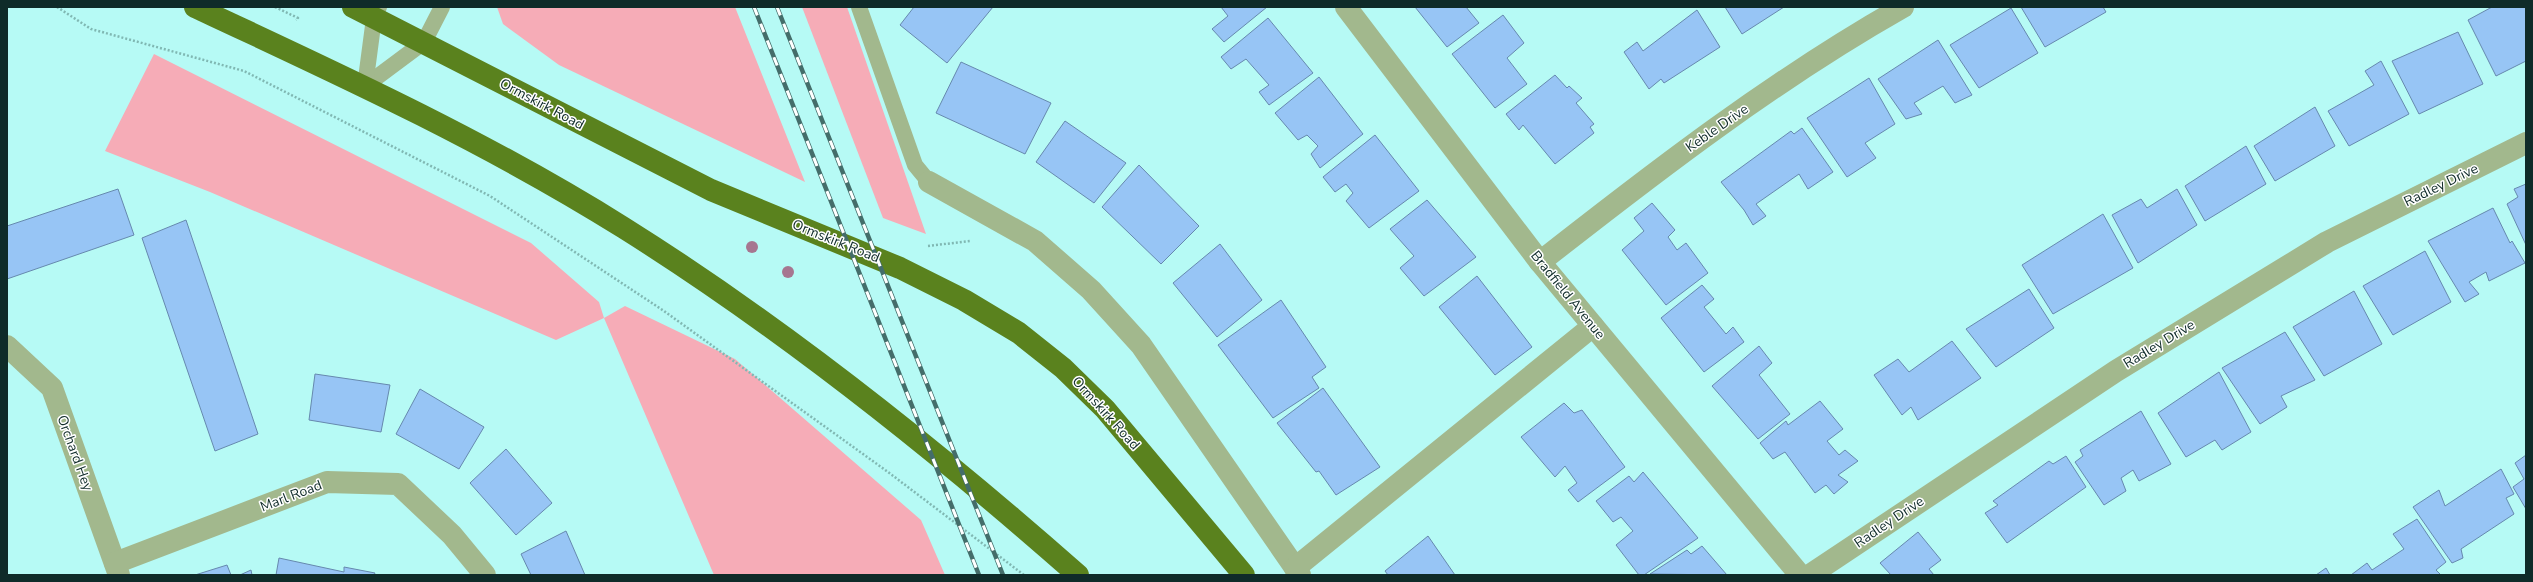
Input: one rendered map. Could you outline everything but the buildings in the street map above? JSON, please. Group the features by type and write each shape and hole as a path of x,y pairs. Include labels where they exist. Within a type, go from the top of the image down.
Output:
{"highway":[{"path":"195,7 365,86 521,169 623,228 737,305 860,394 1005,511 1078,575"},
{"name":"Ormskirk Road","path":"353,7 377,12 424,42 711,190 900,268 964,300 1019,333 1064,368 1105,409 1244,575"}],"street":[{"name":"Bradfield Avenue","path":"1346,7 1540,262 1800,575"},
{"name":"Keble Drive","path":"1540,262 1662,167 1841,42 1903,7"},
{"name":"Radley Drive","path":"1810,575 2116,371 2327,242 2526,143"},
{"path":"929,182 1034,241 1091,290 1141,345 1297,572 1593,326"},
{"name":"Orchard Hey","path":"7,346 52,388 117,569"},
{"name":"Marl Road","path":"117,569 327,482 398,484 452,535 485,575"}],"lane":[{"path":"365,86 424,42 442,7"},
{"path":"859,7 915,165 929,182"},
{"path":"365,86 377,12"}],"path":[{"path":"57,7 91,29 244,71 490,196 664,311 888,472 1024,575"},
{"path":"900,268 927,246 996,238 1010,228"}],"shaded area":[{"path":"497,7 735,7 805,182 559,65 503,24"},
{"path":"802,7 847,7 926,234 883,218"},
{"path":"154,54 531,243 599,302 604,318 556,340 210,192 105,151"},
{"path":"625,306 735,359 921,520 945,575 714,575 604,318"}],"railway":[{"path":"754,7 979,575"},
{"path":"777,7 1003,575"}]}
